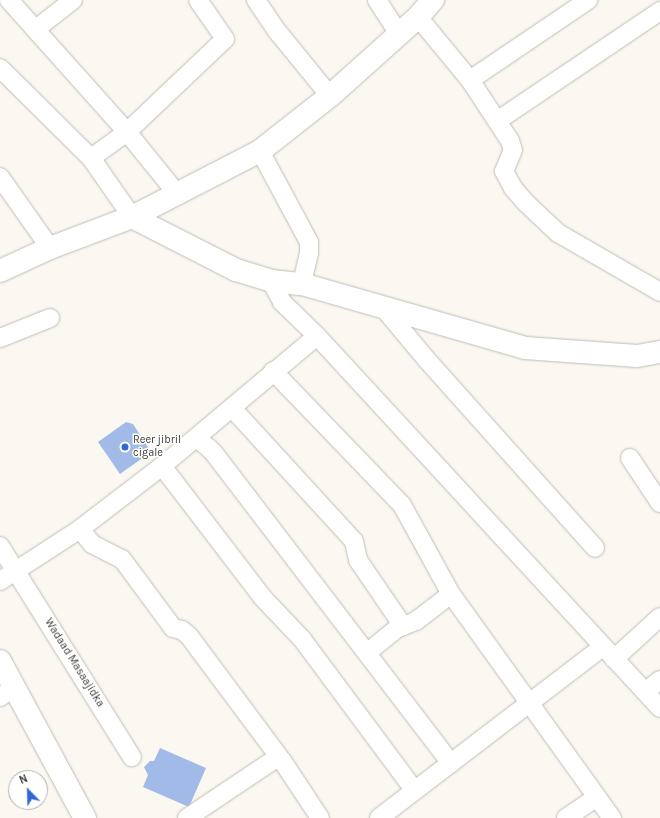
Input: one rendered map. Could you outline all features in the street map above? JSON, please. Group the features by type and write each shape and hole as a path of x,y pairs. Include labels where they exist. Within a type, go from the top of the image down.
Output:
{"street":[{"path":"9,0 127,132 178,195"},
{"path":"36,29 73,0"},
{"path":"91,158 127,132 225,39 198,0"},
{"path":"256,0 277,31 330,96"},
{"path":"377,0 399,34"},
{"path":"470,80 588,0"},
{"path":"0,272 50,248 132,217 178,195 260,151 330,96 399,34 426,5 470,80 513,147 504,170 513,188 526,203 558,232 660,292"},
{"path":"497,121 660,12"},
{"path":"0,68 91,158 132,217 236,270 271,281 302,284 381,305 525,348 637,356 660,352"},
{"path":"260,151 309,242 308,261 302,284"},
{"path":"0,178 50,248"},
{"path":"271,281 282,302 317,336 660,708"},
{"path":"381,305 432,366 595,548"},
{"path":"0,338 50,318"},
{"path":"0,581 80,529 162,466 197,438 273,371 317,336"},
{"path":"273,371 402,505 452,594 612,818"},
{"path":"232,408 354,541 358,560 363,569 403,626"},
{"path":"197,438 213,452 368,652 451,763"},
{"path":"630,458 660,503"},
{"path":"162,466 262,597 302,639 415,791"},
{"path":"80,529 92,544 122,559 172,628 182,630 189,636 278,757 320,818"},
{"name":"Wadaad Masaajidka","path":"0,546 132,757"},
{"path":"368,652 403,626 416,621 452,594"},
{"path":"379,818 530,702 608,653 660,617"},
{"path":"0,661 7,692 85,818"},
{"path":"646,692 660,680"},
{"path":"187,818 207,812 278,757"},
{"path":"566,818 597,797"}],"building":[{"name":"Reer jibril cigale","path":"126,422 133,424 151,452 120,474 98,442"},
{"path":"160,748 206,768 189,807 143,787 148,775 144,767 150,761 154,761"}],"place":[{"name":"Reer jibril cigale","path":"125,447"}]}
